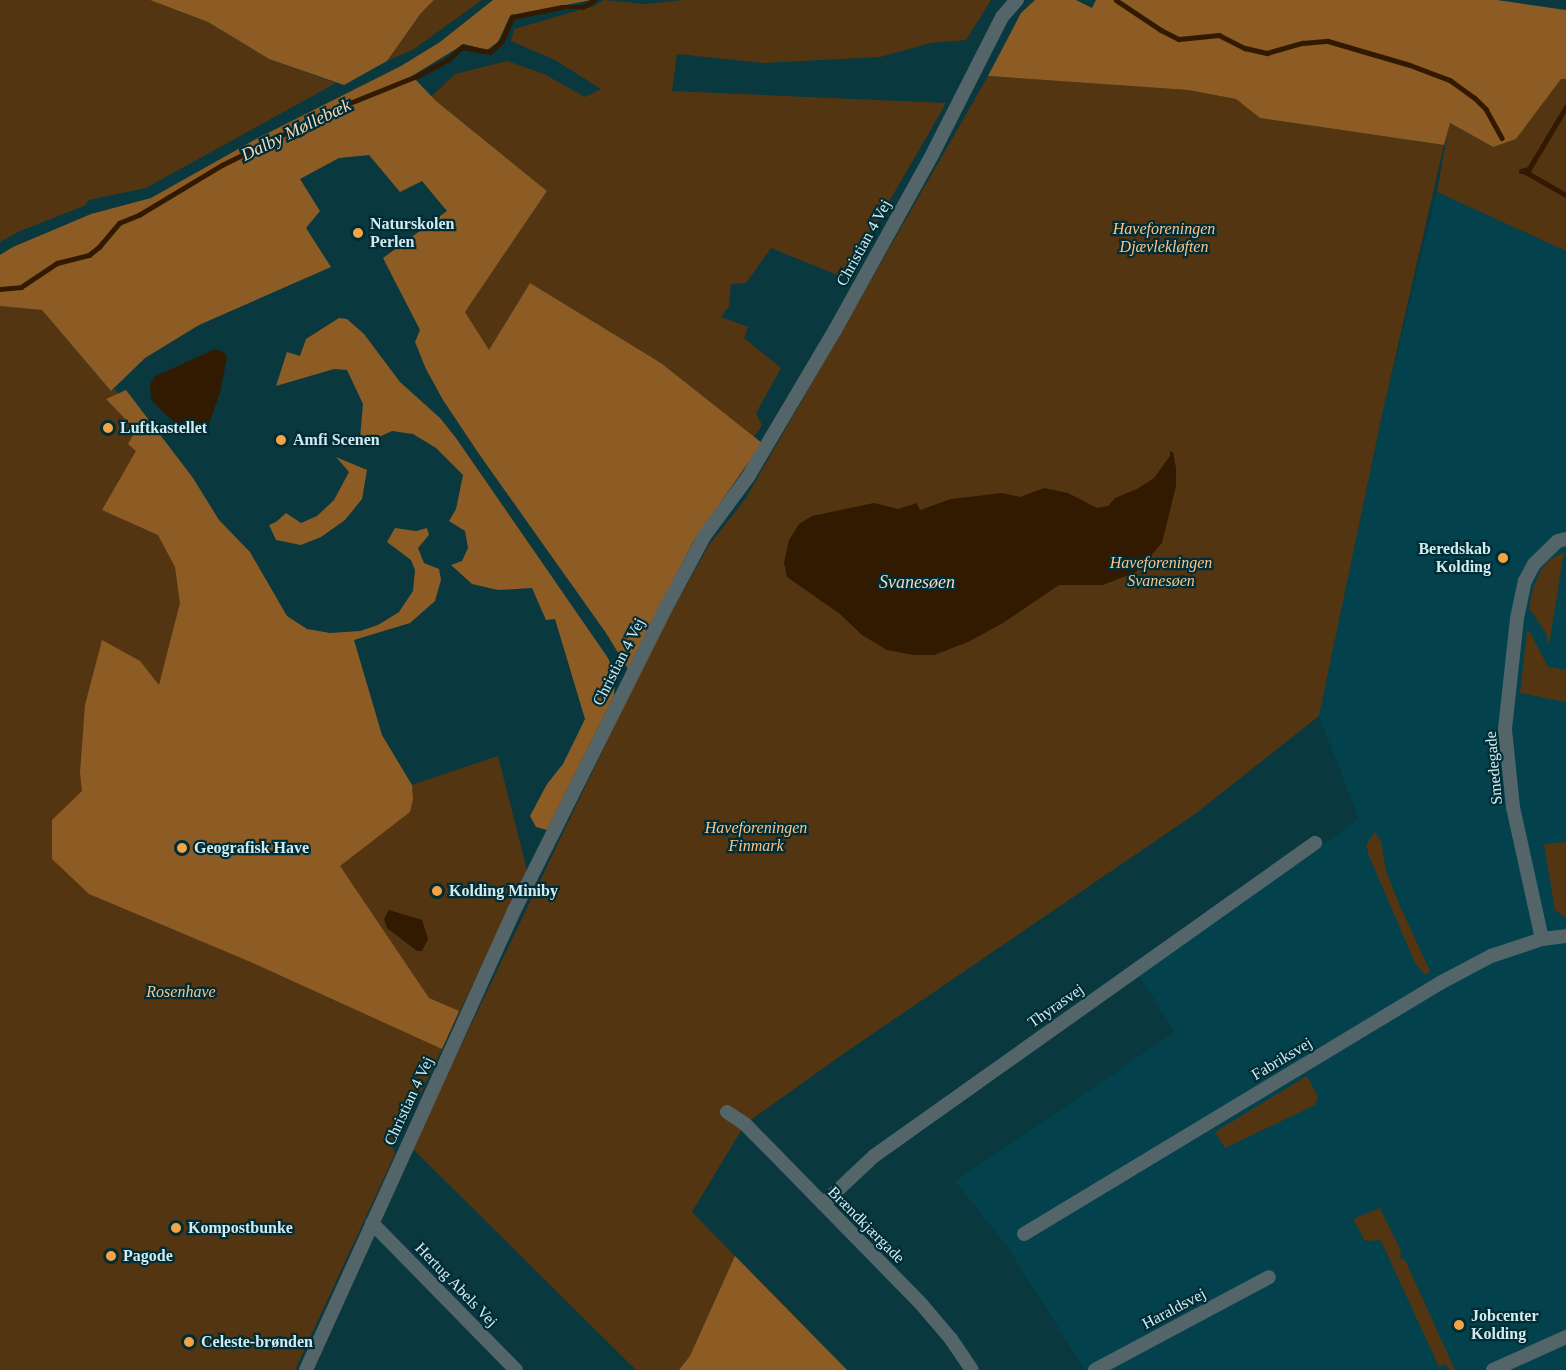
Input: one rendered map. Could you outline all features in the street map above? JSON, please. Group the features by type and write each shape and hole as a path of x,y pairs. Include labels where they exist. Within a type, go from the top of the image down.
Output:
{"street":[{"name":"Christian 4 Vej","path":"306,1370 514,911 669,602 705,535 748,477 835,330 933,153 1002,17 1017,0"},
{"name":"Smedegade","path":"1542,939 1514,807 1505,729 1517,618 1525,581 1534,564 1558,541 1566,539"},
{"name":"Thyrasvej","path":"823,1204 874,1156 1316,843"},
{"name":"Fabriksvej","path":"1024,1234 1440,983 1491,956 1542,939 1566,936"},
{"name":"Brændkjærgade","path":"727,1112 745,1124 922,1305 951,1339 972,1370"},
{"name":"Hertug Abels Vej","path":"372,1223 516,1370"},
{"name":"Haraldsvej","path":"1095,1370 1269,1277"},
{"path":"1493,1370 1566,1337"}],"shaded area":[{"path":"150,0 434,0 421,13 387,61 344,85 269,59 208,22"},
{"path":"493,0 591,0 510,16 498,42 487,50 464,44 412,76 436,101 547,191 465,312 489,350 530,283 661,363 762,443 693,542 628,669 606,633 479,454 443,400 426,369 415,342 420,330 383,258 447,211 422,181 400,192 369,155 339,158 300,179 320,211 306,228 331,267 199,325 145,358 111,391 42,310 0,306 0,255 13,247 91,214 151,198 258,138 401,66 440,42"},
{"path":"1035,0 1076,0 1092,8 1096,0 1497,0 1566,10 1566,79 1561,79 1516,139 1493,147 1450,123 1444,145 1260,118 1236,99 1188,90 988,76 1021,13"},
{"path":"1437,192 1566,251 1566,1370 1085,1370 1007,1246 955,1181 1175,1032 1138,974 1359,819 1319,716 1382,415"},
{"path":"339,318 347,319 364,334 400,382 440,418 456,438 608,658 615,675 614,696 547,830 536,827 530,816 547,784 563,764 585,719 555,619 546,620 532,588 498,590 472,584 451,565 462,561 468,548 465,531 449,521 456,509 463,475 436,448 413,434 392,431 370,441 360,438 363,404 347,370 334,369 276,386 287,352 300,356 306,339"},
{"path":"126,390 193,478 219,520 250,552 287,616 307,629 330,633 360,631 378,625 399,612 413,591 415,570 411,560 387,542 395,528 416,531 427,528 429,535 418,548 424,563 439,569 441,580 435,601 410,623 354,640 382,735 412,785 413,799 410,812 340,866 429,998 459,1011 442,1049 253,963 89,894 52,859 52,820 82,791 80,773 85,705 102,640 140,661 159,685 180,603 175,567 158,535 102,510 136,451 128,444 136,430 106,399"},
{"path":"336,457 367,470 362,499 345,520 321,537 301,545 276,540 269,525 286,513 301,523 317,516 334,500 349,472"},
{"path":"735,1256 847,1370 679,1370 690,1356"}],"green space":[{"path":"0,0 150,0 208,22 269,59 336,83 146,188 89,200 84,206 20,231 0,242"},
{"path":"434,0 482,0 414,49 387,61 421,13"},
{"path":"604,0 645,4 683,0 991,0 966,40 931,43 880,57 763,63 677,54 672,91 946,103 845,278 771,248 746,283 731,284 729,306 721,317 748,327 744,338 781,368 756,413 762,425 754,437 661,363 530,283 489,351 465,312 547,191 431,97 455,74 507,61 544,74 585,97 601,89 555,60 511,41 514,29 594,6"},
{"path":"988,76 1188,90 1236,99 1260,118 1444,145 1382,415 1319,716 1195,814 846,1052 745,1124 692,1212 847,1370 636,1370 412,1148 654,643 709,545 746,498"},
{"path":"1561,78 1566,79 1566,251 1437,192 1449,123 1493,147 1516,139"},
{"name":"Geografisk Have","path":"0,306 42,310 111,391 115,389 412,785 498,756 527,870 402,1133 398,1134 392,1146 395,1154 295,1370 0,1370"},
{"path":"1564,552 1549,645 1546,633 1529,608 1533,588 1541,570 1549,560"},
{"path":"1527,630 1548,667 1566,670 1566,702 1520,693"},
{"path":"1375,832 1381,842 1386,871 1399,904 1430,971 1426,975 1416,965 1369,856 1366,845"},
{"path":"1566,842 1566,918 1555,910 1544,844"},
{"path":"1307,1076 1318,1097 1315,1105 1225,1148 1215,1132"},
{"path":"1380,1208 1401,1251 1400,1258 1405,1260 1455,1370 1450,1370 1446,1364 1439,1367 1382,1243 1380,1240 1365,1241 1353,1219"}],"water":[{"path":"215,349 223,352 227,357 220,393 207,428 197,435 190,434 166,415 151,399 150,385 154,377"},
{"name":"Svanesøen","path":"1170,451 1173,452 1176,468 1176,486 1162,543 1136,572 1103,585 1059,585 1003,623 968,642 934,655 914,655 887,650 862,635 840,614 787,577 784,563 789,540 799,524 812,516 874,503 898,509 917,503 920,510 951,499 1002,493 1020,497 1044,488 1068,493 1097,508 1108,506 1115,498 1137,489 1154,478 1170,456"},
{"path":"389,910 422,920 428,939 422,951 417,951 387,928 384,919"}],"waterway":[{"name":"Dalby Møllebæk","path":"0,289 21,287 57,263 89,255 99,247 119,223 139,215 222,165 335,109 419,75 449,59 462,47 490,52 502,41 512,17 562,7 583,7 594,0"},
{"path":"1116,0 1161,30 1179,39 1219,35 1245,48 1267,53 1303,43 1328,41 1410,65 1450,80 1475,98 1486,109 1502,138"},
{"path":"1521,171 1529,169 1566,107"},
{"path":"1524,171 1566,195"}],"place":[{"name":"Naturskolen Perlen","path":"358,233"},
{"name":"Luftkastellet","path":"108,428"},
{"name":"Amfi Scenen","path":"281,440"},
{"name":"Beredskab Kolding","path":"1503,558"},
{"name":"Geografisk Have","path":"182,848"},
{"name":"Kolding Miniby","path":"437,891"},
{"name":"Kompostbunke","path":"176,1228"},
{"name":"Pagode","path":"111,1256"},
{"name":"Jobcenter Kolding","path":"1459,1325"},
{"name":"Celeste-brønden","path":"189,1342"}],"park label":[{"name":"Haveforeningen Djævlekløften","path":"1164,238"},
{"name":"Haveforeningen Svanesøen","path":"1161,572"},
{"name":"Haveforeningen Finmark","path":"756,837"},
{"name":"Rosenhave","path":"181,992"}]}
